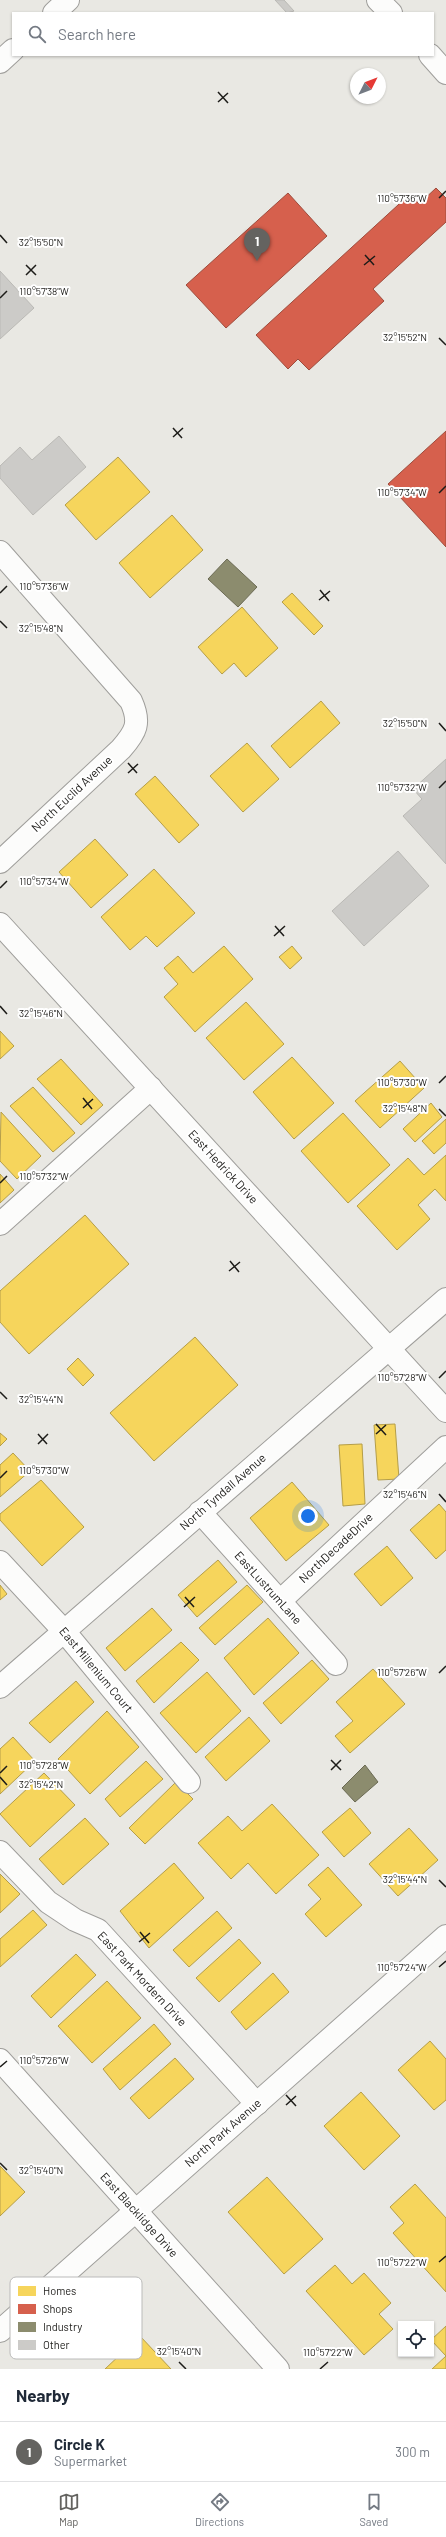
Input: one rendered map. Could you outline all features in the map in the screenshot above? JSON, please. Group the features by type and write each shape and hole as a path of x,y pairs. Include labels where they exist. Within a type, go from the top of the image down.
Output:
{"street":[{"path":"55,12 68,0"},
{"path":"378,0 390,12"},
{"path":"0,62 12,51"},
{"path":"431,56 446,73"},
{"name":"North Euclid Avenue","path":"0,552 131,701 137,721 133,735 121,749 0,862"},
{"name":"East Hedrick Drive","path":"0,924 446,1411"},
{"path":"0,1224 151,1088"},
{"name":"North Tyndall Avenue","path":"0,1687 446,1299"},
{"name":"NorthDecadeDrive","path":"280,1601 446,1447"},
{"name":"EastLustrumLane","path":"200,1512 336,1664"},
{"name":"East Millenium Court","path":"0,1562 64,1631 189,1782"},
{"name":"East Park Mordern Drive","path":"0,1852 48,1902 75,1920 98,1930 257,2104"},
{"name":"North Park Avenue","path":"61,2277 446,1936"},
{"name":"East Blacklidge Drive","path":"0,2060 278,2369"},
{"name":"North Park Avenue","path":"0,2331 10,2322"}],"building: Homes":[{"path":"118,457 150,492 96,540 65,505"},
{"path":"172,515 203,550 150,598 119,563"},
{"path":"292,593 323,626 314,635 282,602"},
{"path":"242,607 278,648 246,677 234,663 222,674 198,647"},
{"path":"321,701 340,723 290,768 271,746"},
{"path":"247,743 279,779 243,812 210,776"},
{"path":"155,776 199,825 179,843 135,794"},
{"path":"95,839 128,875 91,908 59,872"},
{"path":"154,869 195,913 157,947 146,936 130,950 101,917"},
{"path":"224,946 253,979 195,1032 164,997 178,984 164,968 178,956 193,973"},
{"path":"292,946 302,958 290,969 279,957"},
{"path":"246,1002 284,1044 244,1080 206,1038"},
{"path":"0,1031 14,1046 0,1059"},
{"path":"292,1057 334,1103 294,1139 253,1092"},
{"path":"61,1059 103,1105 81,1125 37,1079"},
{"path":"400,1061 424,1088 380,1128 355,1101"},
{"path":"33,1087 75,1133 53,1152 10,1106"},
{"path":"431,1103 442,1117 415,1142 403,1129"},
{"path":"1,1112 41,1156 17,1179 0,1161"},
{"path":"343,1113 390,1165 348,1203 301,1151"},
{"path":"446,1119 446,1143 434,1154 422,1141"},
{"path":"446,1155 446,1201 435,1189 418,1205 430,1219 397,1250 357,1206 408,1158 424,1175"},
{"path":"0,1174 14,1190 0,1203"},
{"path":"85,1215 129,1264 29,1354 0,1322 0,1291"},
{"path":"195,1337 238,1385 154,1461 110,1413"},
{"path":"78,1358 94,1375 83,1386 67,1369"},
{"path":"395,1424 399,1479 378,1480 374,1425"},
{"path":"0,1433 7,1439 0,1446"},
{"path":"362,1444 365,1504 343,1506 339,1445"},
{"path":"13,1453 30,1471 0,1497 0,1465"},
{"path":"41,1480 84,1527 42,1566 0,1520 0,1514"},
{"path":"292,1482 329,1525 286,1561 250,1518"},
{"path":"439,1504 446,1512 446,1550 436,1559 410,1530"},
{"path":"387,1546 413,1578 381,1606 354,1574"},
{"path":"218,1560 237,1582 197,1617 178,1595"},
{"path":"0,1585 7,1594 0,1600"},
{"path":"247,1585 263,1602 215,1645 199,1628"},
{"path":"152,1608 172,1630 125,1671 106,1648"},
{"path":"268,1618 299,1653 254,1695 224,1658"},
{"path":"181,1642 199,1660 154,1703 136,1681"},
{"path":"312,1660 329,1679 281,1724 263,1703"},
{"path":"373,1669 405,1704 350,1753 335,1736 353,1721 336,1702"},
{"path":"207,1672 241,1711 196,1753 160,1713"},
{"path":"76,1681 94,1702 50,1743 29,1723"},
{"path":"107,1711 139,1747 90,1794 58,1759"},
{"path":"249,1717 270,1741 226,1781 205,1757"},
{"path":"13,1737 35,1761 0,1794 0,1749"},
{"path":"146,1761 163,1779 120,1817 105,1799"},
{"path":"44,1773 75,1805 30,1847 0,1814"},
{"path":"176,1782 193,1799 145,1844 129,1828"},
{"path":"272,1804 319,1855 276,1894 248,1863 231,1879 198,1843 228,1816 242,1831"},
{"path":"350,1808 371,1833 344,1857 322,1832"},
{"path":"85,1818 109,1844 63,1885 39,1859"},
{"path":"409,1828 438,1860 398,1896 369,1864"},
{"path":"174,1863 204,1898 149,1948 120,1911"},
{"path":"328,1867 362,1905 326,1937 305,1914 321,1899 308,1885"},
{"path":"0,1874 20,1894 0,1913"},
{"path":"33,1910 47,1925 0,1967 0,1939"},
{"path":"217,1911 232,1928 189,1967 173,1950"},
{"path":"239,1939 261,1963 219,2002 196,1978"},
{"path":"76,1954 96,1975 51,2018 31,1996"},
{"path":"273,1973 289,1992 246,2030 231,2012"},
{"path":"107,1981 141,2018 92,2063 58,2026"},
{"path":"154,2024 171,2044 120,2090 103,2069"},
{"path":"430,2041 446,2059 446,2100 434,2110 398,2070"},
{"path":"175,2058 194,2079 149,2119 130,2098"},
{"path":"361,2092 400,2136 364,2170 324,2126"},
{"path":"0,2166 25,2192 0,2216"},
{"path":"267,2177 323,2239 284,2274 228,2212"},
{"path":"415,2184 446,2218 446,2292 393,2233 404,2223 390,2207"},
{"path":"335,2265 352,2284 364,2273 391,2303 379,2314 393,2329 364,2355 306,2291"},
{"path":"446,2326 446,2356 434,2343 434,2337"},
{"path":"142,2338 171,2369 105,2369 116,2359 142,2359"},
{"path":"446,2356 446,2369 432,2369"}],"building: Shops":[{"path":"436,188 446,198 446,222 373,289 384,301 309,370 298,359 288,369 256,335 410,194 419,204"},
{"path":"288,193 327,236 226,328 186,285"},
{"path":"446,431 446,547 388,484"}],"building: Industry":[{"path":"227,559 257,587 238,607 208,579"},
{"path":"365,1765 378,1782 355,1802 342,1788"}],"building: Other":[{"path":"275,0 284,0 294,11 286,12"},
{"path":"0,271 34,308 0,339"},
{"path":"59,436 86,467 33,515 0,478 0,466 20,447 32,460"},
{"path":"446,759 446,864 403,816 422,799 413,789"},
{"path":"398,851 429,886 364,946 332,911"}],"place":[{"name":"Circle K","path":"257,261"}]}
